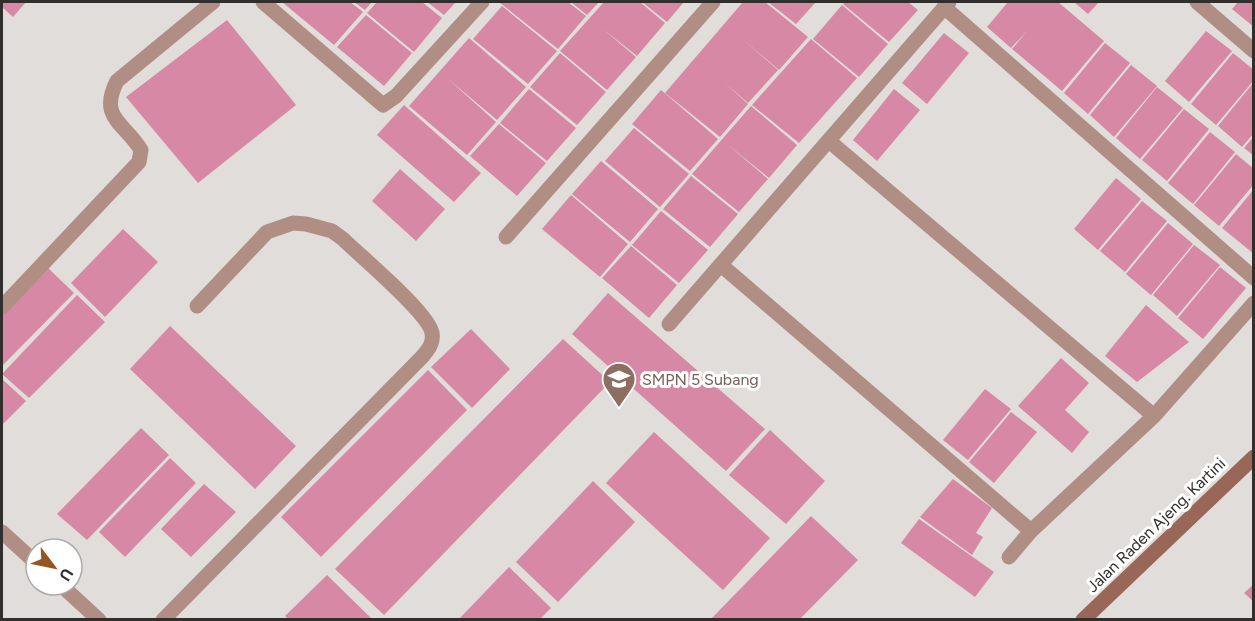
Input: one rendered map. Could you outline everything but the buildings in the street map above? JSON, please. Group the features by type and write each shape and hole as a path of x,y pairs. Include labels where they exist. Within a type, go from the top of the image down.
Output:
{"main road":[{"name":"Jalan Raden Ajeng. Kartini","path":"1083,620 1254,457"}],"street":[{"path":"2,307 139,162 141,150 114,119 111,108 110,99 117,81 213,2"},
{"path":"263,2 383,105 396,96 482,2"},
{"path":"506,237 713,2"},
{"path":"1197,2 1254,51"},
{"path":"669,324 946,4 1254,279"},
{"path":"829,141 1154,416"},
{"path":"163,620 422,357 429,349 433,335 430,326 414,307 343,239 332,231 306,224 293,223 267,232 197,306"},
{"path":"721,265 1031,531"},
{"path":"1009,557 1031,531 1154,416 1254,303"},
{"path":"2,532 24,552"},
{"path":"74,597 99,620"}],"place":[{"name":"SMPN 5 Subang","path":"619,408"}]}
